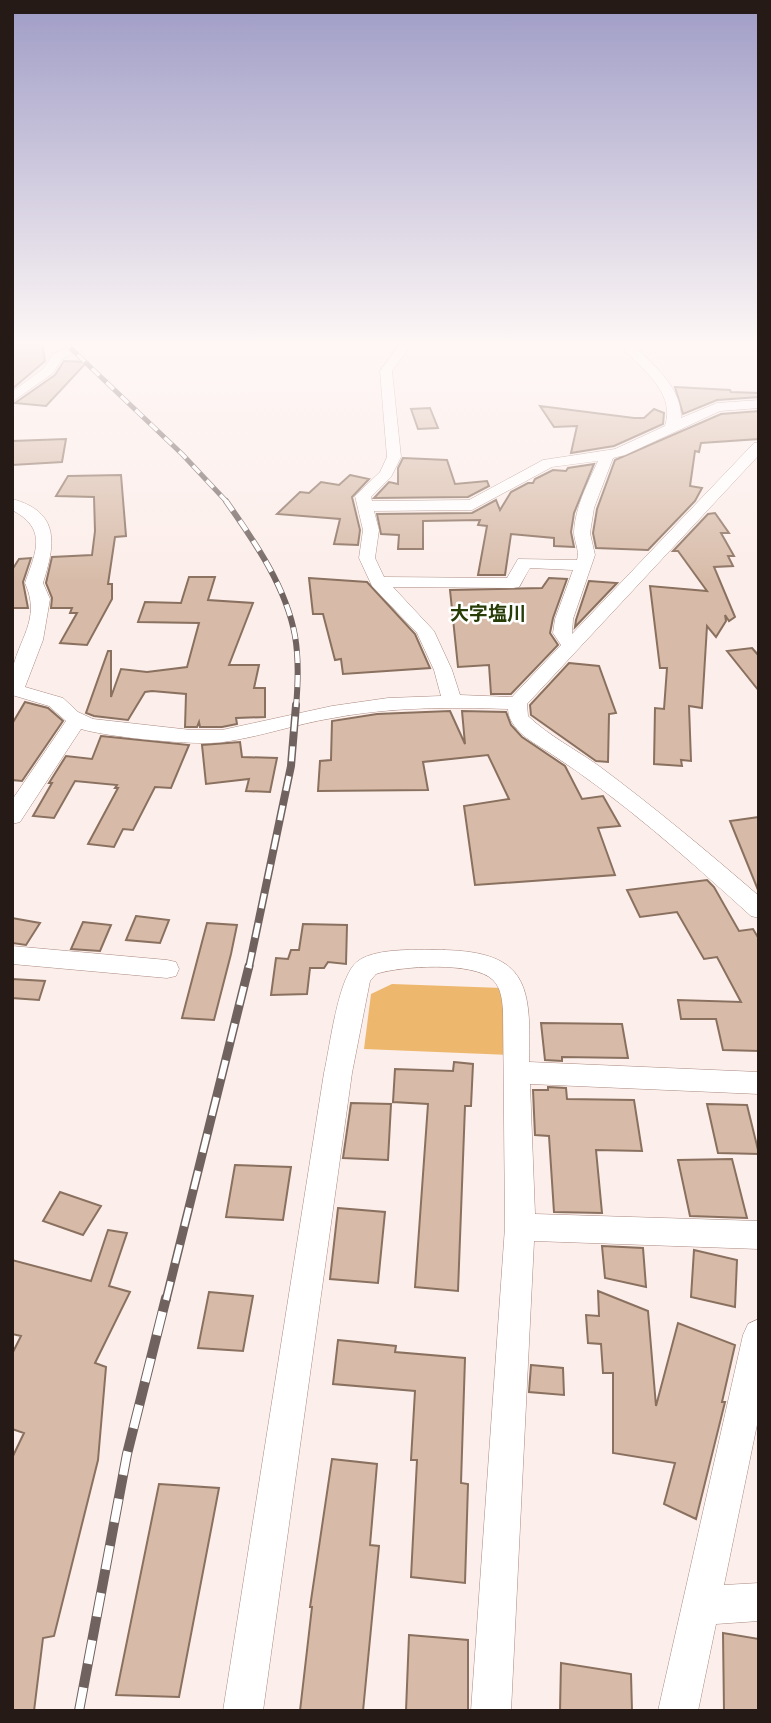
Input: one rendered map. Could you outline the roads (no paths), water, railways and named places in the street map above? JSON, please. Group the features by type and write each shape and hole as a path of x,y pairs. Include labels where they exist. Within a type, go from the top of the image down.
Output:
{"street":[{"path":"391,421 394,457 391,467 381,481 363,496 371,530 367,558 378,582 399,607 425,631 443,670 452,701"},
{"path":"671,428 675,421"},
{"path":"366,506 472,505 548,463 620,452 685,421"},
{"path":"759,446 517,704 518,718 536,735 590,770 704,861 759,910"},
{"path":"570,645 562,633 564,619 587,555 582,533 586,508 607,455"},
{"path":"12,504 22,508 43,526 47,546 34,583 41,599 34,640 14,689 56,702 89,725 153,733 222,736 332,712 388,704 452,701 517,704"},
{"path":"378,582 513,583 524,563 584,565"},
{"path":"12,817 77,719"},
{"path":"12,955 166,972"},
{"path":"243,1711 338,1073 358,978 368,966 379,962 424,960 483,962 503,973 512,988 515,1006 520,1227 491,1711"},
{"path":"516,1072 759,1083"},
{"path":"520,1227 759,1235"},
{"path":"678,1711 759,1335"},
{"path":"700,1606 759,1602"}],"railway":[{"path":"148,421 227,502"},
{"path":"226,501 268,565 291,617 297,654 296,707"},
{"path":"249,967 291,766 296,705"},
{"path":"166,1300 249,966"},
{"path":"79,1711 127,1454 166,1298"}],"district":[{"name":"大字塩川","path":"488,613"}]}
